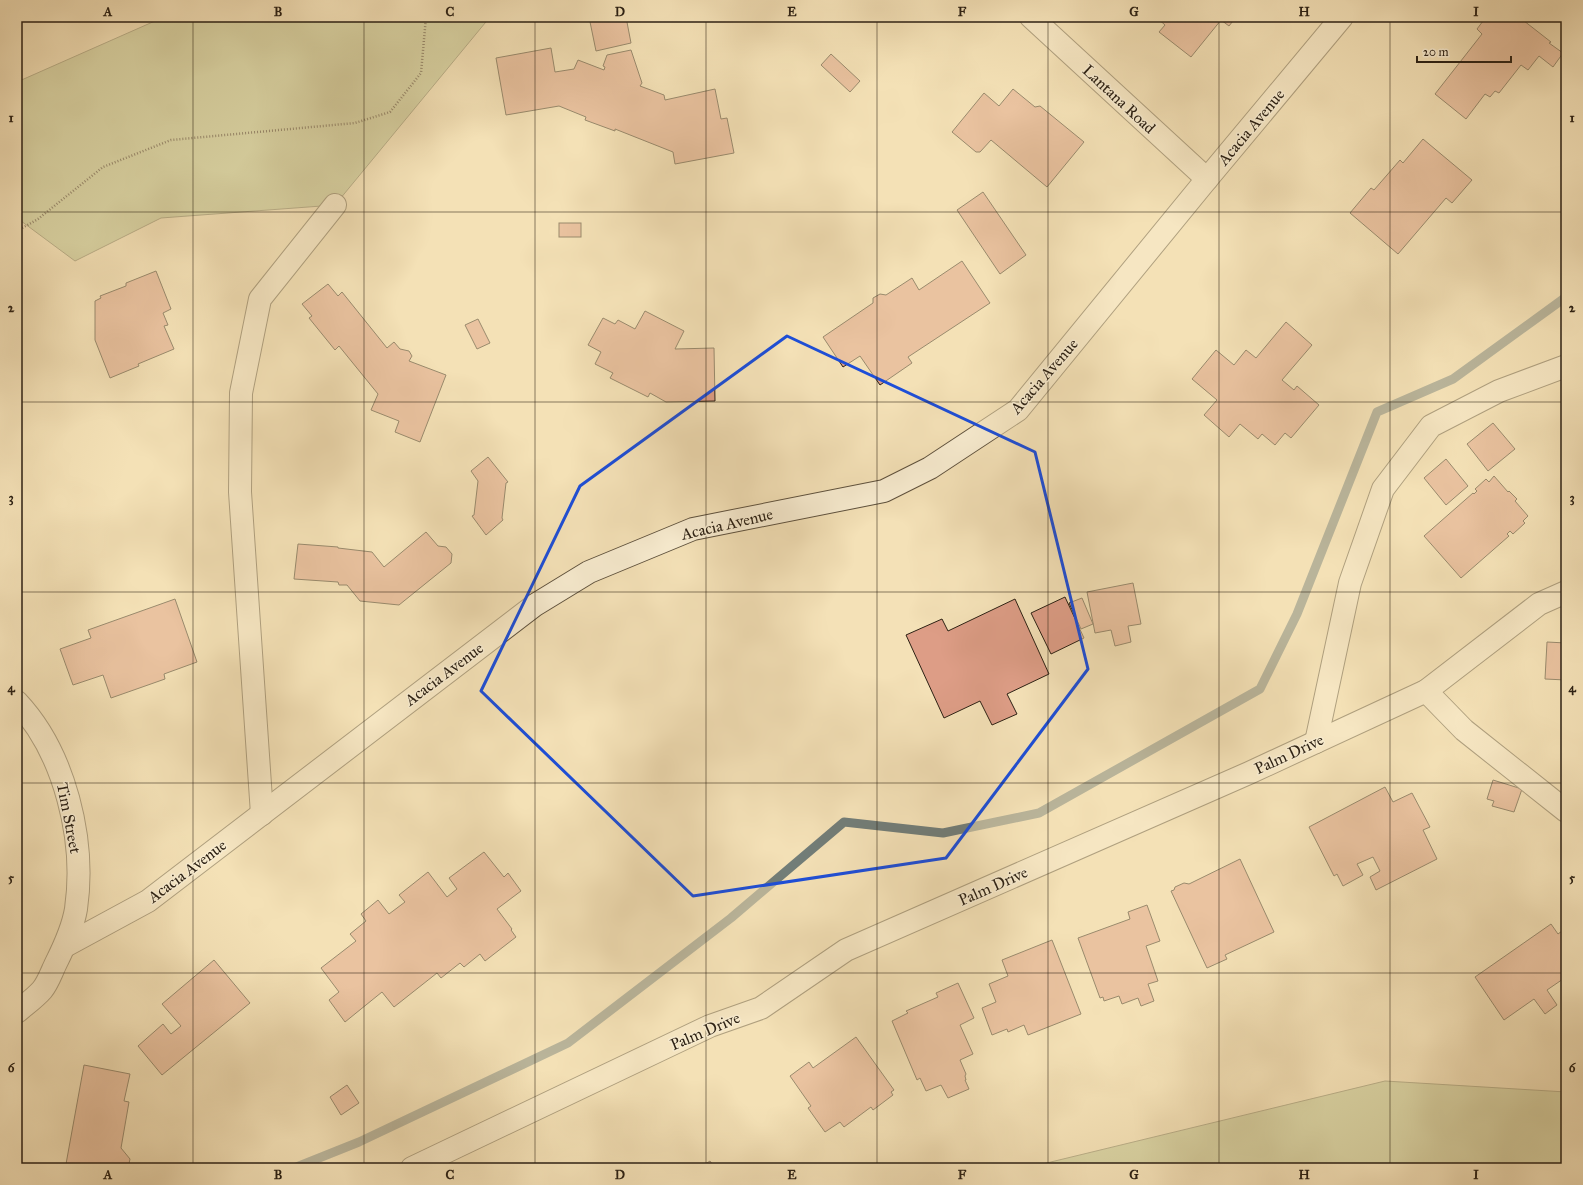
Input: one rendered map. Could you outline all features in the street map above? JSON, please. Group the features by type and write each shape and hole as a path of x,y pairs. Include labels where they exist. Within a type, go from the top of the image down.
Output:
{"street":[{"name":"Lantana Road","path":"1032,17 1206,179"},
{"name":"Acacia Avenue","path":"65,946 148,902 535,605 588,572 693,529 884,491 930,468 1018,410 1206,179 1342,17"},
{"path":"262,814 240,492 241,394 260,299 335,205"},
{"path":"1316,742 1350,583 1383,489 1431,426 1500,391 1566,366"},
{"name":"Palm Drive","path":"412,1168 710,1026 761,1008 846,950 1228,782 1426,691 1539,604 1566,592"},
{"path":"1426,691 1464,730 1566,811"},
{"name":"Tim Street","path":"17,702 29,714 54,755 65,787 73,820 77,850 78,880 76,910 65,946"},
{"path":"17,1012 42,989 65,946"}],"path":[{"path":"17,231 38,220 103,167 171,140 356,123 390,112 421,73 426,17"}],"highlighted area":[{"path":"787,336 1035,452 1088,669 946,858 693,896 481,691 580,486"}],"green space":[{"path":"164,17 490,17 335,205 161,218 75,261 17,218 17,82"},
{"path":"1385,1081 1566,1092 1566,1168 1026,1168"}],"building":[{"path":"589,17 626,17 631,43 596,51"},
{"path":"1156,17 1236,17 1229,26 1221,20 1191,57 1159,32 1165,25"},
{"path":"1486,17 1519,17 1563,53 1553,67 1539,56 1528,70 1521,65 1499,93 1495,91 1490,97 1485,94 1466,119 1435,94 1482,34 1477,29"},
{"path":"551,48 555,72 574,69 578,60 604,70 605,67 603,66 607,55 631,50 642,83 640,86 664,95 665,100 715,89 721,119 727,118 734,153 675,164 673,152 615,129 615,131 585,120 586,117 559,106 506,115 496,58"},
{"path":"831,54 860,81 850,92 821,65"},
{"path":"1013,89 1035,107 1040,106 1084,142 1047,187 991,140 980,152 976,152 952,132 984,93 999,106"},
{"path":"1423,139 1472,180 1452,203 1446,198 1398,254 1350,213 1371,188 1374,190 1400,160 1403,163"},
{"path":"983,192 1026,255 1000,274 957,210"},
{"path":"559,223 581,223 581,237 559,237"},
{"path":"962,261 990,303 908,357 912,363 880,385 860,356 843,367 823,337 873,303 873,298 880,294 886,295 912,278 919,290"},
{"path":"156,271 171,309 163,313 168,325 164,326 174,349 110,378 95,340 95,301 101,298 100,296 126,286 126,283"},
{"path":"328,284 338,296 342,292 387,348 394,342 400,349 409,351 412,356 409,361 446,375 420,442 395,432 399,421 371,410 378,394 339,346 335,350 309,318 312,316 302,304"},
{"path":"645,311 684,331 675,349 714,348 715,401 666,402 650,393 648,397 610,378 613,373 595,364 601,352 588,345 603,318 615,324 618,320 635,329"},
{"path":"478,319 490,343 477,349 465,325"},
{"path":"1286,322 1312,345 1282,380 1294,390 1297,386 1319,405 1291,438 1285,433 1275,445 1262,434 1258,439 1240,424 1229,437 1204,415 1217,400 1192,379 1216,350 1234,365 1246,350 1256,358"},
{"path":"1493,423 1515,449 1488,471 1467,444"},
{"path":"488,457 508,482 506,483 503,520 486,535 472,516 474,515 478,481 471,471"},
{"path":"1446,459 1468,486 1446,505 1424,478"},
{"path":"1494,476 1508,492 1509,491 1517,499 1515,501 1528,516 1523,521 1525,523 1513,534 1510,531 1507,534 1509,536 1461,578 1424,536 1473,493 1474,494 1477,491 1475,489 1486,479 1489,482"},
{"path":"426,532 438,546 446,547 452,554 451,563 399,605 360,601 347,585 339,585 338,582 294,579 298,544 338,547 372,552 384,567"},
{"path":"1133,583 1141,624 1128,626 1131,642 1115,646 1111,630 1095,633 1087,592"},
{"path":"1065,597 1084,638 1051,654 1031,613"},
{"path":"1082,598 1093,624 1081,629 1069,603"},
{"path":"175,599 197,662 164,674 165,679 111,698 103,675 73,685 60,649 91,638 88,630"},
{"path":"1015,599 1049,674 1007,694 1017,714 992,725 980,701 944,718 906,635 942,619 948,631"},
{"path":"1547,642 1566,643 1566,680 1545,679"},
{"path":"1493,780 1522,789 1514,812 1492,806 1494,801 1487,799"},
{"path":"1385,787 1393,802 1412,793 1430,827 1423,830 1437,859 1376,890 1370,877 1380,871 1373,857 1357,864 1363,875 1343,886 1337,874 1334,876 1309,827"},
{"path":"484,852 504,877 508,873 521,891 497,909 516,937 485,961 480,954 464,967 460,963 441,978 437,973 394,1007 382,992 345,1022 329,1000 339,992 321,968 356,941 350,934 366,921 361,914 378,900 389,914 405,902 399,895 428,872 447,897 457,889 449,878"},
{"path":"1240,859 1274,932 1225,955 1227,959 1207,968 1171,891 1174,890 1175,887 1184,883 1189,884"},
{"path":"1147,905 1160,941 1146,946 1158,981 1148,984 1154,1001 1141,1006 1138,998 1122,1004 1119,996 1104,1001 1103,997 1100,998 1078,938 1130,919 1128,912"},
{"path":"1551,924 1558,934 1566,928 1566,977 1547,990 1557,1005 1545,1014 1534,999 1504,1020 1475,977"},
{"path":"1052,940 1081,1014 1028,1035 1024,1025 1008,1032 1007,1029 992,1035 982,1008 996,1002 989,984 1008,976 1002,960"},
{"path":"214,960 250,1003 162,1075 138,1046 163,1024 171,1034 181,1026 162,1004"},
{"path":"958,983 974,1018 960,1025 973,1054 960,1060 966,1074 965,1080 969,1089 948,1098 941,1085 926,1091 920,1078 917,1080 892,1021 908,1013 906,1011 938,997 936,993"},
{"path":"856,1037 894,1090 891,1092 893,1095 873,1110 871,1107 844,1127 840,1122 825,1132 808,1108 811,1106 790,1076 809,1062 813,1068"},
{"path":"84,1065 130,1074 124,1101 129,1102 121,1148 130,1159 128,1168 62,1168 66,1164"},
{"path":"347,1085 359,1103 341,1115 330,1097"},
{"path":"710,1161 715,1168 699,1168"}],"waterway":[{"path":"294,1168 359,1142 568,1043 731,918 844,822 943,833 1039,813 1260,689 1297,614 1377,412 1453,379 1566,297"}]}
